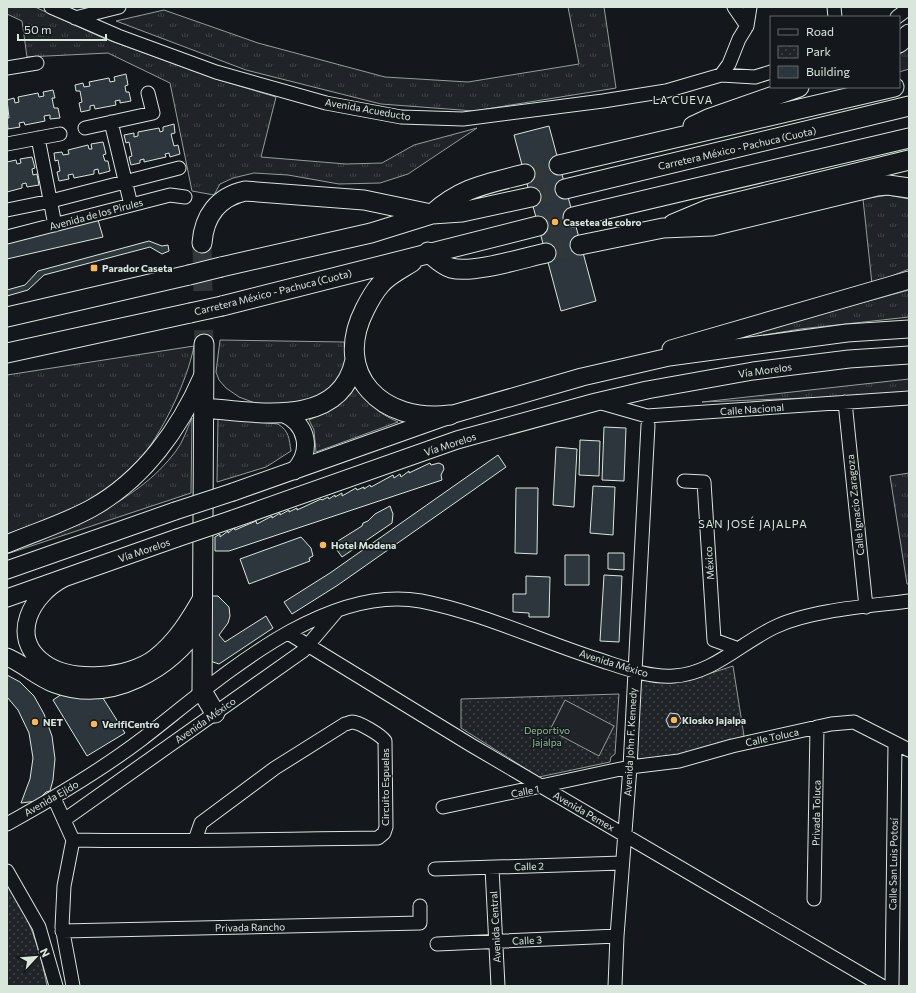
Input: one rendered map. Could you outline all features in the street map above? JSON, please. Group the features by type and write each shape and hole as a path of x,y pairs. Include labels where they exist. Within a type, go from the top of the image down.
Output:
{"highway":[{"path":"900,42 909,34"},
{"path":"672,140 684,131 708,118 796,88"},
{"path":"559,165 672,140 890,88"},
{"name":"Carretera México - Pachuca (Cuota)","path":"565,189 909,106"},
{"path":"573,217 909,138"},
{"path":"663,228 708,209 909,160"},
{"path":"432,214 444,204 465,191 524,174"},
{"path":"580,246 663,228 712,226 877,186 909,188"},
{"path":"202,243 205,225 214,207 229,196 245,191 364,200 432,214"},
{"path":"7,318 371,233 432,214 462,212 530,197"},
{"name":"Carretera México - Pachuca (Cuota)","path":"7,353 222,306 428,252 538,226"},
{"path":"450,415 415,415 387,404 378,398 364,383 355,360 353,346 357,325 379,286 389,276 428,252 444,265 460,269 502,264 546,253"},
{"path":"204,344 202,691 215,713"},
{"path":"204,408 282,413 311,409 328,401 346,382 355,360"}],"main road":[{"path":"642,363 670,349 689,342 909,280"},
{"path":"7,570 294,471 450,415 582,377 669,357 847,332 909,329"},
{"name":"Vía Morelos","path":"7,598 457,440 596,402 647,390 753,371 849,359 909,355"},
{"path":"7,544 90,509 107,498 129,480 156,453 170,435 194,396 204,374"},
{"path":"282,413 298,423 306,440 305,454 302,461 294,471"},
{"path":"64,578 48,587 36,600 27,619 27,635 32,649 43,663 59,670 86,675 112,674 127,671 153,660 183,629 203,596"},
{"path":"7,657 53,683 62,686 81,690 109,688 137,679 163,664 186,644 202,623"}],"street":[{"name":"Avenida Acueducto","path":"51,7 118,36 216,72 326,103 401,117 463,119 603,101 666,91 721,75 755,77 770,72"},
{"path":"75,18 119,7"},
{"path":"734,7 747,26"},
{"path":"721,75 729,64 739,39 747,26 750,7"},
{"path":"898,16 909,8"},
{"path":"7,68 37,63"},
{"path":"85,128 153,113 148,93"},
{"path":"111,122 124,183 131,205"},
{"path":"7,144 60,134"},
{"path":"38,138 55,225"},
{"path":"7,210 51,201 179,168"},
{"name":"Avenida de los Pirules","path":"7,237 170,195 185,197"},
{"name":"Calle Nacional","path":"596,402 647,416 909,398"},
{"name":"Calle Ignacio Zaragoza","path":"845,402 866,607"},
{"name":"Avenida John F. Kennedy","path":"615,986 622,863 630,767 648,425"},
{"name":"México","path":"684,481 704,482 714,640 736,648"},
{"name":"Avenida México","path":"95,771 141,740 202,691 253,654 299,626 337,611 369,602 418,601 466,612 539,639 634,671 654,675 676,676 705,669 736,648 778,625 810,616 909,601"},
{"name":"Avenida México","path":"64,820 303,651 337,611"},
{"name":"Avenida Pemex","path":"288,633 543,787 882,986"},
{"name":"Circuito Espuelas","path":"72,840 194,840 378,838 384,833 386,827 385,741 382,736 358,724 352,722 346,724 275,768 201,823 194,840"},
{"name":"Calle Toluca","path":"630,767 679,761 732,746 817,727 854,722 909,750"},
{"name":"Privada Toluca","path":"814,899 817,727"},
{"path":"141,740 153,757"},
{"name":"Calle San Luis Potosí","path":"892,986 895,743"},
{"name":"Calle 1","path":"443,807 543,787 630,767"},
{"name":"Avenida Ejido","path":"7,824 54,798 95,771"},
{"path":"54,798 72,840 64,886 62,931 73,986"},
{"name":"Calle 2","path":"435,869 622,863"},
{"name":"Avenida Central","path":"492,868 497,942 498,986"},
{"path":"7,871 39,927 56,986"},
{"name":"Privada Rancho","path":"62,931 420,923 420,906"},
{"name":"Calle 3","path":"437,944 617,936"},
{"path":"51,968 69,966"}],"green space":[{"path":"7,7 35,7 103,38 216,79 276,97 261,157 346,164 382,163 414,145 477,128 408,174 380,183 339,184 288,175 254,173 233,178 220,184 214,195 192,191 170,83 108,53 27,57 22,21 7,14"},
{"path":"568,7 604,7 616,88 474,111 381,104 246,70 116,21 164,10 258,43 385,77 468,82 579,64"},
{"path":"909,46 909,69 900,72 900,54"},
{"path":"888,195 909,199 909,269 872,284 863,199"},
{"path":"909,290 909,317 800,329 707,345"},
{"path":"220,340 344,342 347,365 332,388 314,400 263,406 239,397 226,388 219,380 216,372"},
{"path":"194,346 186,375 172,407 155,438 137,463 110,486 81,505 54,517 7,534 7,375"},
{"path":"909,379 909,394 702,402"},
{"path":"358,385 374,408 398,422 316,452 314,430 309,420 335,405"},
{"path":"192,418 191,493 7,554 7,552 99,512 141,486 159,470 176,451 183,440"},
{"path":"218,418 278,424 286,432 291,451 266,467 217,482"},
{"path":"909,473 909,584 907,584 890,476"},
{"path":"733,666 744,736 690,754 661,759 635,759 638,677 705,675"},
{"name":"Deportivo Jajalpa","path":"619,694 615,754 611,757 610,762 539,777 461,728 461,699"},
{"path":"565,700 614,726 599,756 550,730"},
{"path":"7,884 22,908 33,933 47,986 7,986"}],"building":[{"path":"126,74 128,85 125,86 126,92 129,92 131,101 120,103 120,100 115,101 116,105 95,109 94,105 90,106 90,110 81,112 79,103 82,102 80,91 76,91 75,85 83,83 84,87 90,86 89,82 109,78 110,82 115,81 114,77"},
{"path":"53,90 55,98 52,98 54,108 58,108 60,118 50,119 50,115 44,116 45,121 25,125 24,122 19,123 20,127 8,129 7,118 9,118 7,100 14,98 15,103 19,102 18,97 38,93 39,97 44,96 43,92"},
{"path":"174,124 175,133 171,134 174,146 178,145 180,154 170,157 169,153 165,154 166,157 144,162 144,159 140,160 140,163 131,165 129,157 132,156 129,142 126,143 124,135 134,133 134,137 138,136 138,132 159,128 160,132 163,131 163,127"},
{"name":"Casetea de cobro","path":"549,126 596,301 561,311 514,135"},
{"path":"103,142 106,154 103,155 105,161 108,161 110,171 99,174 98,169 94,170 94,174 74,178 73,174 68,175 69,179 59,181 57,172 60,171 58,160 55,161 54,153 62,152 63,155 69,154 68,150 88,145 89,149 92,149 91,144"},
{"path":"32,157 35,168 32,169 33,175 37,174 39,185 27,187 26,183 22,184 22,188 7,192 7,162 16,160 17,164 21,163 20,159"},
{"path":"98,220 103,237 7,259 7,241"},
{"path":"149,241 162,246 168,245 169,251 162,254 150,247 44,275 28,290 7,296 7,290 25,285 38,271"},
{"path":"604,427 626,428 624,481 602,480"},
{"path":"580,440 600,441 599,476 579,475"},
{"path":"556,447 577,449 574,507 553,505"},
{"path":"498,455 506,467 338,585 292,614 284,602 330,573"},
{"path":"430,463 431,465 439,463 443,465 444,469 441,475 442,480 229,551 215,551 215,537 220,534 220,537 234,528 235,530 256,521 257,524 272,516 272,518 280,513 280,515 297,508 297,510 321,499 322,500 328,497 329,499 342,493 342,496 356,488 357,490 364,487 364,489 370,485 371,487 393,475 394,478 400,474 401,477 409,471 409,473"},
{"path":"593,486 615,487 613,535 590,533"},
{"path":"516,488 538,488 537,554 515,553"},
{"path":"390,506 393,514 392,523 342,557 334,546 338,541 362,526 363,523 368,521 375,514"},
{"path":"301,537 311,548 313,556 309,558 310,561 249,584 240,559"},
{"path":"608,553 624,553 624,570 608,569"},
{"path":"565,555 589,555 589,585 565,585"},
{"path":"604,575 622,576 619,642 600,641"},
{"path":"526,576 550,577 549,617 529,617 529,613 513,612 513,594 526,594"},
{"path":"212,596 218,596 229,607 230,616 228,623 219,635 225,642 266,616 273,628 219,664 210,661"},
{"path":"7,675 20,682 34,696 44,714 52,736 55,759 53,780 50,791 46,792 37,801 21,803 30,779 33,758 29,733 18,710 7,697"},
{"path":"65,692 101,695 125,733 87,756 53,700"},
{"path":"670,713 678,714 682,721 677,727 669,727 666,720"}],"tunnel":[{"path":"525,174 559,165"},
{"path":"531,197 565,189"},
{"path":"538,226 573,217"},
{"path":"202,243 204,344"},
{"path":"546,253 580,245"}],"place":[{"name":"Casetea de cobro","path":"555,222"},
{"name":"Parador Caseta","path":"94,268"},
{"name":"Hotel Modena","path":"323,545"},
{"name":"Kiosko Jajalpa","path":"674,720"},
{"name":"NET","path":"35,722"},
{"name":"VerifiCentro","path":"94,724"}],"district":[{"name":"LA CUEVA","path":"683,99"},
{"name":"SAN JOSÉ JAJALPA","path":"753,523"}]}
